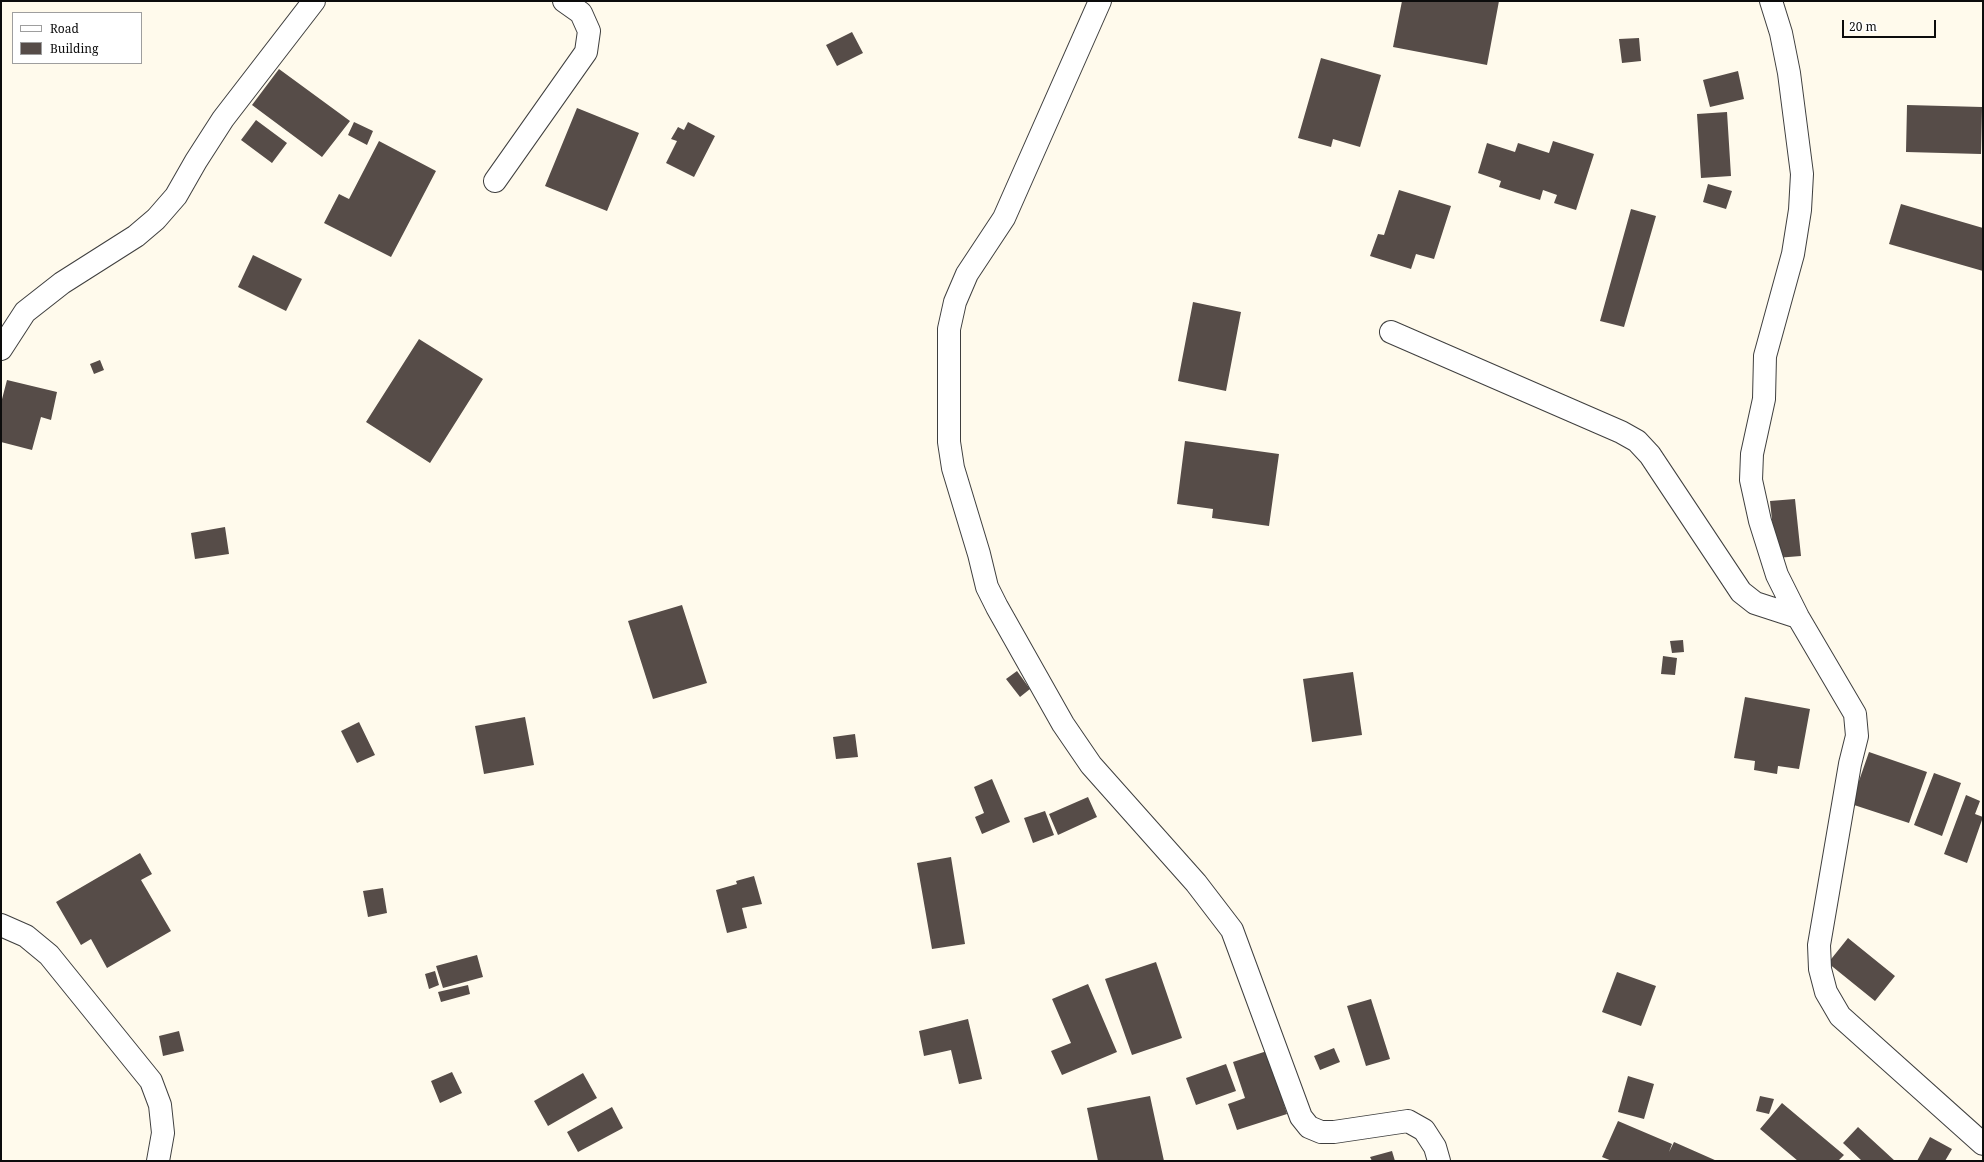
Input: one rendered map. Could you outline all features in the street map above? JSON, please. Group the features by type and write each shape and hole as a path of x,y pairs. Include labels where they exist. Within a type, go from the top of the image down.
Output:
{"street":[{"path":"1,349 26,312 62,283 136,236 156,219 176,196 223,119 314,1"},
{"path":"495,181 586,52 589,32 581,13 564,1"},
{"path":"1100,1 1004,218 967,274 955,302 949,329 949,442 953,468 980,554 987,587 1063,724 1091,765 1196,883 1232,930 1301,1117 1309,1127 1321,1132 1334,1132 1408,1121 1424,1130 1435,1147 1439,1161"},
{"path":"1771,1 1781,33 1789,73 1802,174 1800,210 1793,254 1765,356 1764,399 1752,454 1751,480 1760,521 1777,575 1798,617 1856,714 1856,736 1819,945 1820,969 1826,992 1840,1016 1983,1144"},
{"path":"1391,332 1621,432 1638,442 1650,456 1741,592 1755,603 1798,617"},
{"path":"1,925 26,936 49,955 151,1081 160,1105 163,1133 158,1161"}],"building":[{"path":"1402,1 1499,1 1487,65 1393,47"},
{"path":"852,32 863,53 837,66 826,45"},
{"path":"1639,38 1641,61 1622,63 1619,39"},
{"path":"1321,58 1381,75 1360,147 1333,139 1331,147 1298,138"},
{"path":"279,69 350,121 322,157 252,105"},
{"path":"1738,71 1744,99 1710,107 1703,80"},
{"path":"1907,105 1982,107 1981,154 1906,152"},
{"path":"577,108 639,133 607,211 545,186"},
{"path":"1727,112 1731,176 1701,178 1697,114"},
{"path":"256,120 287,143 272,163 241,140"},
{"path":"354,122 373,131 367,145 348,135"},
{"path":"688,122 715,136 694,177 666,163 677,141 671,139 678,127 684,130"},
{"path":"379,141 436,171 391,257 324,223 339,194 349,199"},
{"path":"1553,141 1594,154 1576,210 1554,203 1557,195 1543,190 1540,200 1499,187 1501,181 1478,173 1487,143 1515,152 1518,143 1549,153"},
{"path":"1708,184 1732,191 1726,209 1703,202"},
{"path":"1399,190 1451,206 1434,259 1416,254 1411,269 1370,256 1378,234 1384,235"},
{"path":"1901,204 1983,228 1983,271 1889,244"},
{"path":"1631,209 1656,216 1624,327 1600,321"},
{"path":"253,255 302,279 286,311 238,287"},
{"path":"1193,302 1241,312 1226,391 1178,381"},
{"path":"419,339 483,379 430,463 366,422"},
{"path":"100,360 104,370 94,374 90,364"},
{"path":"7,380 57,392 51,420 41,417 32,450 1,442 1,403"},
{"path":"1185,441 1279,454 1269,526 1212,518 1213,509 1177,504"},
{"path":"1795,499 1801,556 1776,558 1770,501"},
{"path":"225,527 229,554 195,559 191,533"},
{"path":"682,605 707,683 653,699 628,621"},
{"path":"1683,640 1684,652 1672,653 1670,641"},
{"path":"1663,656 1677,658 1675,675 1661,674"},
{"path":"1017,671 1030,689 1020,697 1006,679"},
{"path":"1353,672 1362,735 1312,742 1303,679"},
{"path":"1745,697 1810,709 1799,769 1778,766 1777,774 1754,770 1755,761 1734,758"},
{"path":"525,717 534,765 484,774 475,726"},
{"path":"359,722 375,755 357,763 341,731"},
{"path":"855,734 858,757 836,759 833,737"},
{"path":"1869,752 1927,772 1909,823 1851,804"},
{"path":"1934,773 1961,783 1942,836 1914,825"},
{"path":"992,779 1010,822 982,834 975,817 984,813 974,787"},
{"path":"1966,795 1980,801 1975,814 1983,817 1967,863 1944,854"},
{"path":"1088,797 1097,817 1058,835 1049,814"},
{"path":"1045,811 1054,835 1033,843 1024,818"},
{"path":"140,853 152,874 141,880 171,931 107,968 91,939 81,945 56,902"},
{"path":"951,857 965,944 932,949 917,863"},
{"path":"754,876 762,904 742,908 747,928 727,933 716,890 737,884 736,881"},
{"path":"383,888 387,913 368,917 363,891"},
{"path":"1848,938 1895,976 1875,1001 1828,963"},
{"path":"477,955 483,977 443,988 436,966"},
{"path":"1156,962 1182,1038 1132,1055 1105,979"},
{"path":"435,971 439,985 429,989 425,974"},
{"path":"1617,972 1656,986 1641,1026 1602,1012"},
{"path":"1088,984 1117,1052 1062,1075 1051,1051 1071,1043 1052,999"},
{"path":"468,985 470,994 441,1002 438,992"},
{"path":"1371,999 1390,1059 1366,1066 1347,1006"},
{"path":"968,1019 982,1079 959,1084 951,1050 924,1056 919,1031"},
{"path":"179,1031 184,1051 163,1056 159,1036"},
{"path":"1334,1048 1340,1062 1320,1070 1314,1056"},
{"path":"1267,1051 1287,1114 1237,1130 1228,1104 1245,1098 1233,1062"},
{"path":"1226,1064 1236,1091 1196,1105 1186,1078"},
{"path":"452,1072 462,1093 440,1103 431,1081"},
{"path":"583,1073 597,1098 548,1126 534,1101"},
{"path":"1628,1076 1654,1084 1644,1119 1618,1112"},
{"path":"1150,1096 1164,1161 1098,1161 1087,1108"},
{"path":"1760,1096 1774,1099 1769,1114 1756,1111"},
{"path":"1782,1103 1844,1155 1838,1161 1798,1161 1760,1129"},
{"path":"612,1107 623,1128 578,1152 567,1132"},
{"path":"1618,1121 1672,1144 1669,1152 1674,1142 1717,1161 1612,1161 1602,1157"},
{"path":"1858,1127 1895,1161 1862,1161 1843,1143"},
{"path":"1930,1137 1952,1149 1945,1161 1917,1161"},
{"path":"1392,1151 1395,1161 1372,1161 1370,1157"}]}
